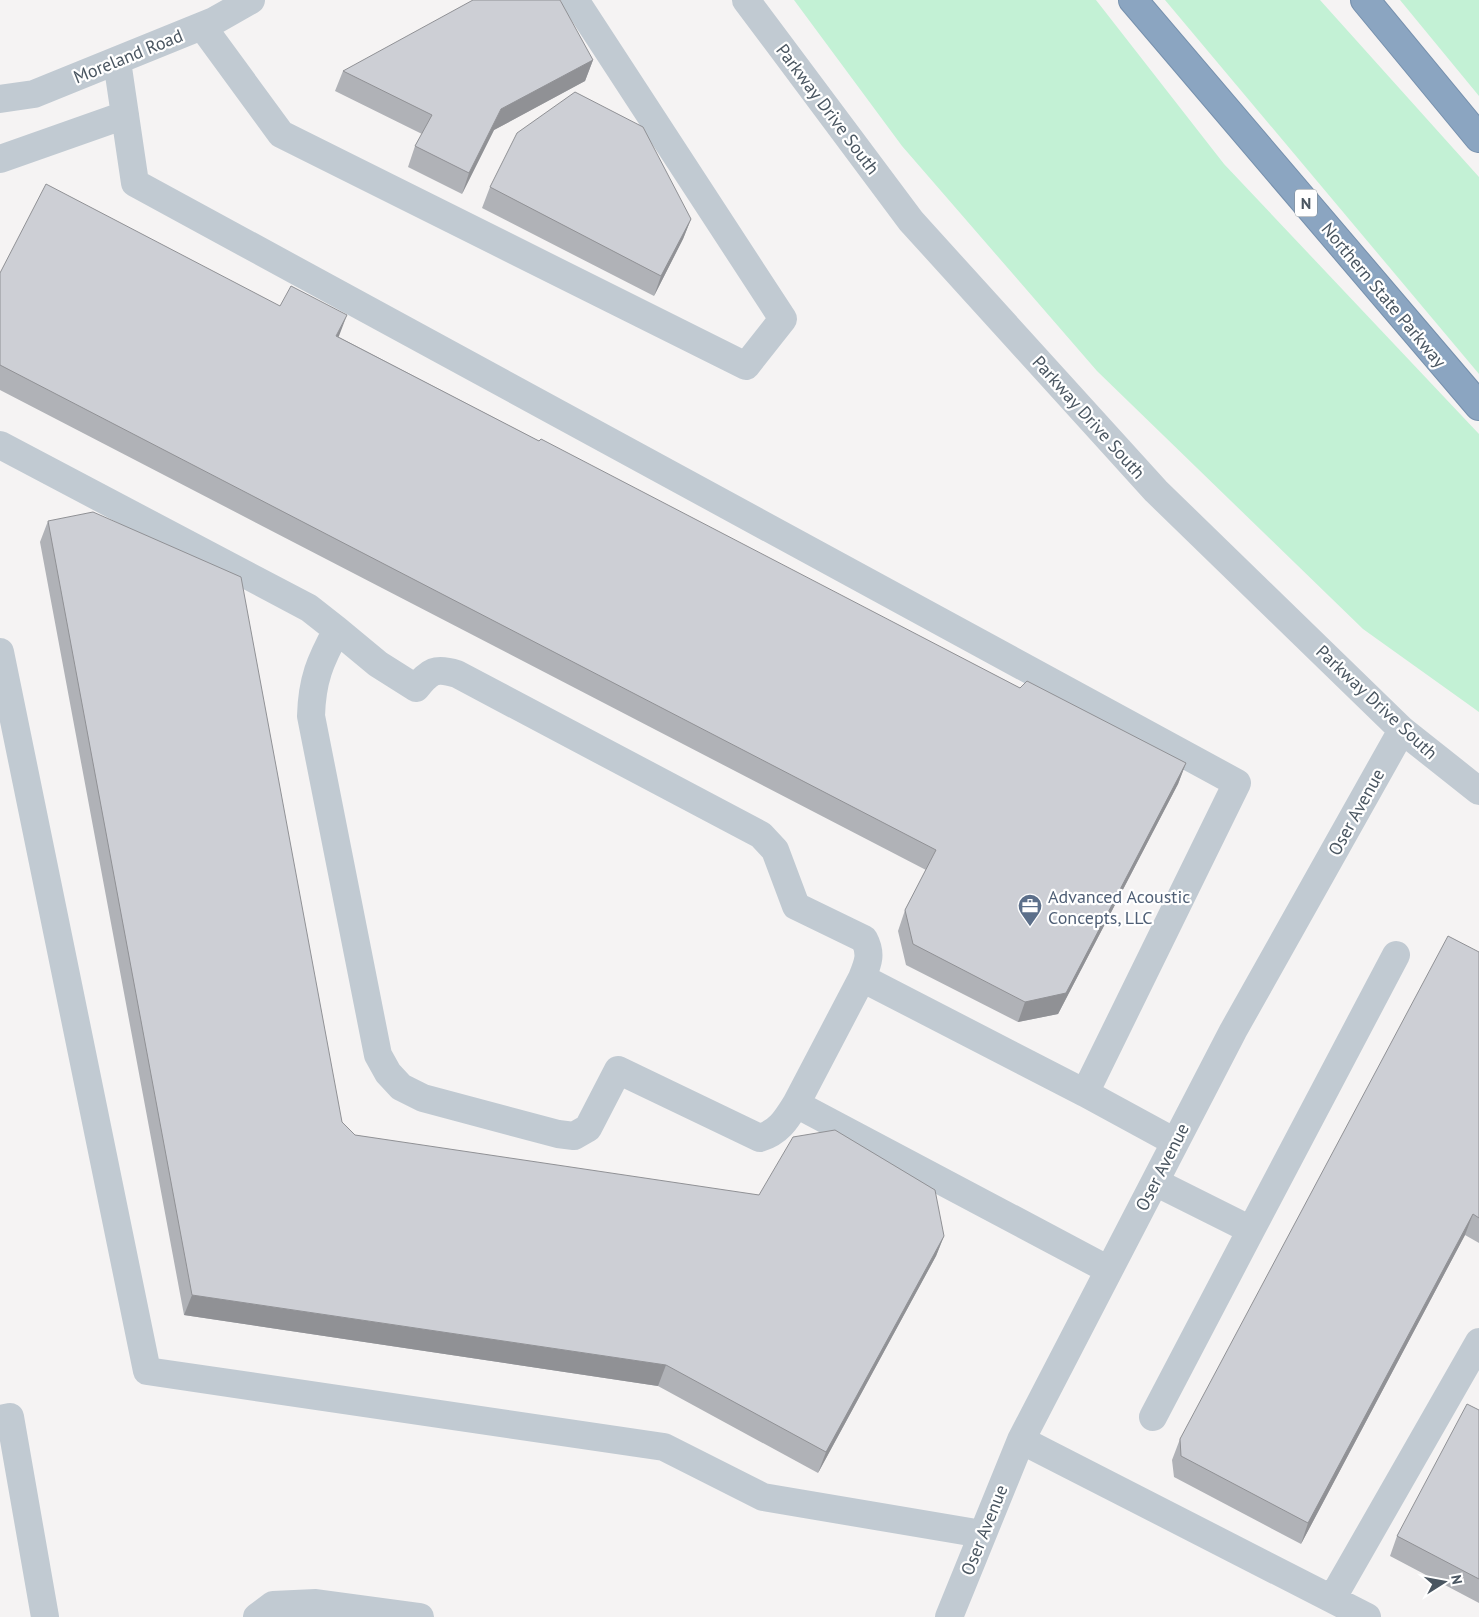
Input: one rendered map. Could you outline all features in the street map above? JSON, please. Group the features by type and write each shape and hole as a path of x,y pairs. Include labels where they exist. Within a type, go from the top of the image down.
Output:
{"highway":[{"name":"Northern State Parkway","path":"1133,0 1479,406"},
{"path":"1365,0 1479,138"}],"street":[{"name":"Moreland Road","path":"0,99 34,94 202,26 251,0"},
{"path":"202,26 282,134 746,366 783,319 575,0"},
{"name":"Parkway Drive South","path":"746,0 911,221 1156,491 1402,730 1479,791"},
{"path":"117,61 135,183 1237,783 1085,1093"},
{"path":"0,159 125,115"},
{"path":"0,445 309,608 337,630 378,664 416,688 429,672 444,670 457,674 761,835 775,850 796,906 864,939 869,948 870,958 862,978 796,1104 782,1126 760,1138 618,1070 588,1128 574,1136 558,1134 423,1098 401,1087 388,1073 378,1055 312,716 312,691 319,663 337,630"},
{"path":"0,652 147,1371 664,1447 763,1497 982,1534"},
{"name":"Oser Avenue","path":"949,1617 1021,1440 1233,1031 1402,730"},
{"path":"1153,1417 1396,955"},
{"path":"862,978 1085,1093 1175,1142"},
{"path":"796,1104 1108,1270"},
{"path":"1155,1182 1251,1230"},
{"path":"1332,1599 1479,1342"},
{"path":"0,1419 10,1417 45,1617"},
{"path":"1021,1440 1368,1617"},
{"path":"257,1617 273,1605 316,1603 420,1617"}],"green space":[{"path":"794,0 1096,0 1224,164 1479,434 1479,712 1363,629 1097,371 902,146"},
{"path":"1165,0 1320,0 1479,177 1479,374"},
{"path":"1400,0 1479,0 1479,96"}],"building":[{"path":"473,0 560,0 593,60 501,109 469,173 415,146 432,115 343,71"},
{"path":"575,92 643,127 691,219 661,276 490,187 517,133"},
{"path":"46,184 280,306 291,286 347,315 336,336 539,441 541,439 1020,688 1027,681 1186,763 1066,993 1025,1002 913,944 905,910 936,850 0,365 0,273"},
{"path":"93,512 241,577 342,1122 355,1135 759,1195 793,1137 835,1130 935,1190 944,1236 826,1452 666,1365 192,1295 48,521"},
{"path":"1448,936 1479,952 1479,1218 1473,1214 1308,1523 1181,1456 1180,1439"},
{"path":"1467,1404 1479,1410 1479,1579 1397,1536"}],"place":[{"name":"Advanced Acoustic Concepts, LLC","path":"1030,927"}]}
